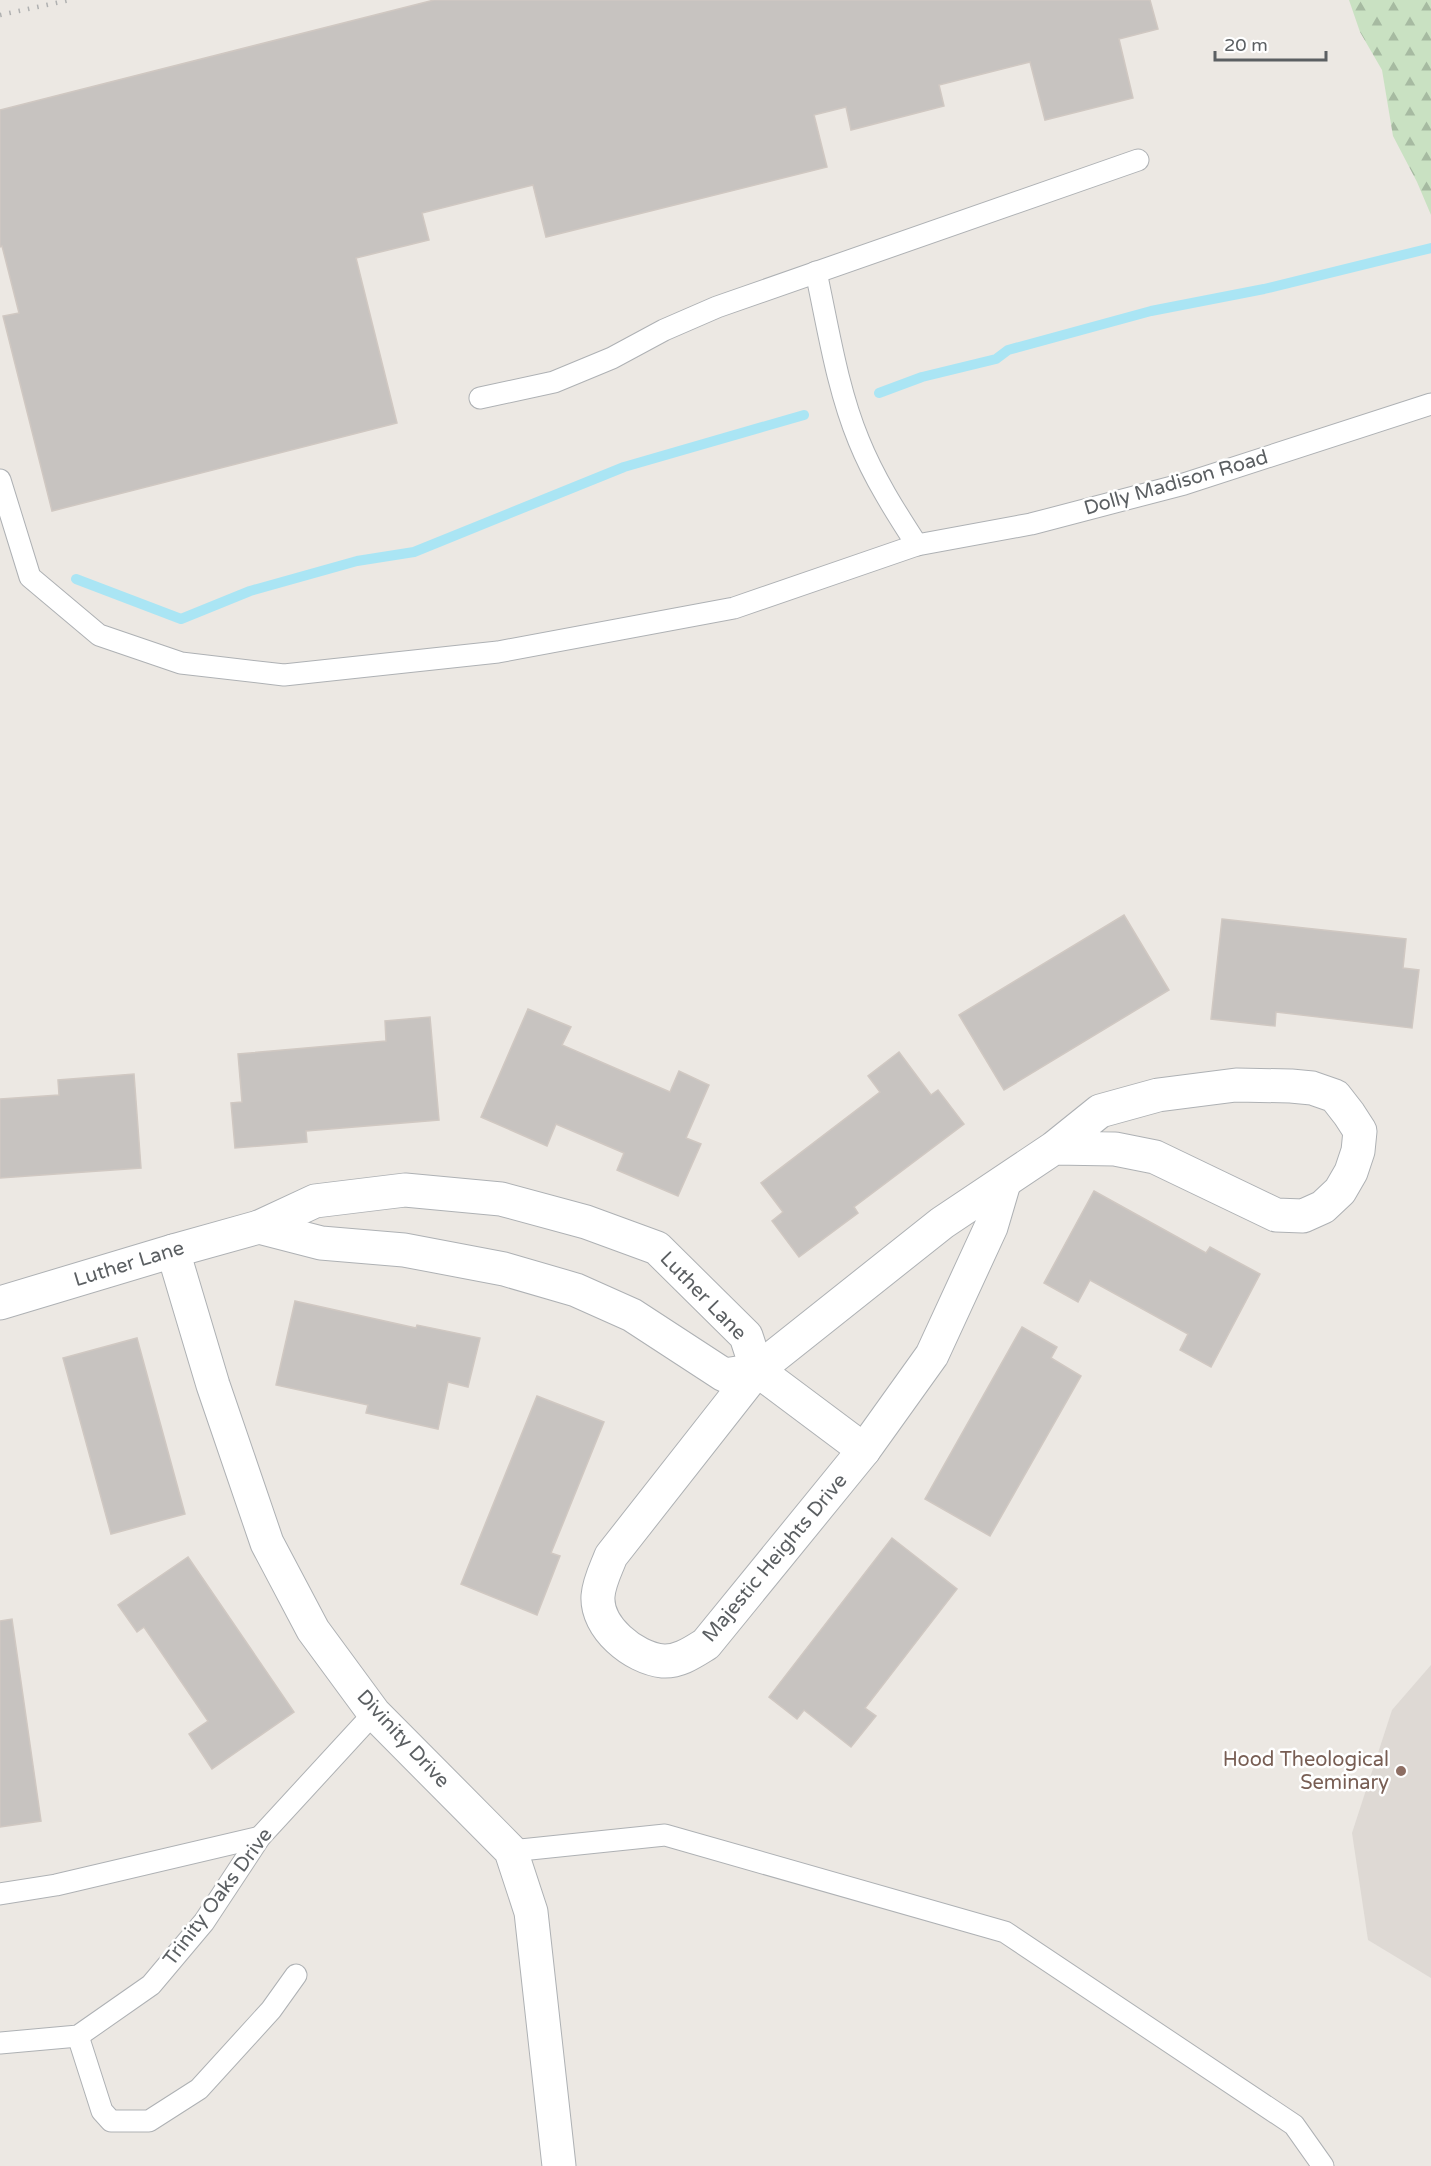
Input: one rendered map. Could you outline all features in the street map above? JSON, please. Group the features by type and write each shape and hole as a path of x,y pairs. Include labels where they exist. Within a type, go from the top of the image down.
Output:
{"street":[{"name":"Majestic Heights Drive","path":"1004,1183 991,1227 932,1355 864,1450 706,1644 684,1657 663,1661 647,1657 629,1648 607,1626 598,1598 602,1578 611,1556 757,1370 942,1223 1054,1148 1100,1111 1158,1095 1236,1085 1312,1088 1335,1096 1360,1131 1358,1151 1351,1172 1340,1191 1323,1207 1303,1216 1276,1215 1155,1157 1115,1149 1054,1148"},
{"name":"Luther Lane","path":"0,1303 259,1227 315,1201 405,1190 501,1199 586,1222 657,1248 746,1336 757,1370 723,1375 632,1315 576,1290 504,1269 405,1250 321,1243 259,1227"},
{"name":"Divinity Drive","path":"173,1251 213,1385 267,1543 313,1630 374,1713 511,1851 531,1911 559,2166"},
{"path":"757,1370 864,1450"}],"lane":[{"path":"480,398 554,382 612,358 664,330 717,307 1138,160"},
{"path":"816,272 837,370 858,439 880,487 917,545"},
{"name":"Dolly Madison Road","path":"1,485 30,577 99,635 181,663 284,675 498,652 734,609 917,545 1031,524 1184,484 1431,404"},
{"name":"Trinity Oaks Drive","path":"78,2036 151,1984 204,1922 261,1838 374,1713"},
{"path":"511,1851 665,1835 1005,1932 1294,2125 1323,2166"},
{"path":"0,1894 56,1885 261,1838"},
{"path":"0,2043 78,2036 102,2111 111,2121 149,2121 199,2089 271,2010 296,1975"}],"shaded area":[{"name":"Hood Theological Seminary","path":"1431,1665 1431,1978 1368,1940 1352,1833 1392,1710"}],"green space":[{"path":"1349,0 1431,0 1431,215 1393,136 1382,70 1360,32"}],"building":[{"path":"434,0 1150,0 1158,29 1119,39 1133,98 1045,120 1030,62 939,85 944,106 851,130 846,107 814,115 827,167 546,237 533,185 422,213 429,240 356,258 397,423 52,511 3,316 19,313 2,246 0,247 0,110"},
{"path":"1124,915 1169,990 1004,1090 959,1015"},
{"path":"1222,919 1406,939 1403,968 1419,970 1412,1028 1276,1012 1275,1026 1211,1019"},
{"path":"528,1009 571,1027 562,1045 670,1092 679,1071 709,1085 686,1138 701,1144 678,1196 617,1170 624,1153 556,1124 547,1146 481,1117"},
{"path":"430,1017 439,1120 306,1131 307,1142 235,1148 231,1103 242,1102 238,1054 386,1041 385,1021"},
{"path":"899,1052 931,1095 938,1090 964,1124 854,1207 858,1213 799,1257 772,1221 783,1212 761,1183 880,1092 868,1076"},
{"path":"134,1074 141,1168 0,1178 0,1099 59,1095 58,1080"},
{"path":"1094,1191 1206,1253 1210,1247 1260,1274 1211,1367 1180,1350 1188,1334 1090,1280 1078,1302 1044,1283"},
{"path":"295,1301 416,1328 417,1325 480,1338 468,1387 448,1382 438,1429 366,1413 368,1405 276,1385"},
{"path":"1022,1327 1057,1347 1051,1358 1081,1376 990,1536 925,1499"},
{"path":"137,1338 185,1514 111,1534 63,1358"},
{"path":"537,1396 604,1422 551,1553 560,1556 537,1615 461,1584"},
{"path":"892,1538 957,1589 865,1708 876,1716 851,1747 804,1710 797,1719 769,1697"},
{"path":"188,1557 294,1712 212,1769 189,1734 208,1721 144,1627 137,1632 118,1605"},
{"path":"12,1619 41,1821 0,1827 0,1621"}],"waterway":[{"path":"879,393 922,377 996,359 1008,350 1151,311 1264,289 1431,248"},
{"path":"76,579 181,619 250,591 357,561 414,552 624,467 804,415"}],"railway":[{"path":"0,15 70,0"}],"place":[{"name":"Hood Theological Seminary","path":"1401,1771"}]}
